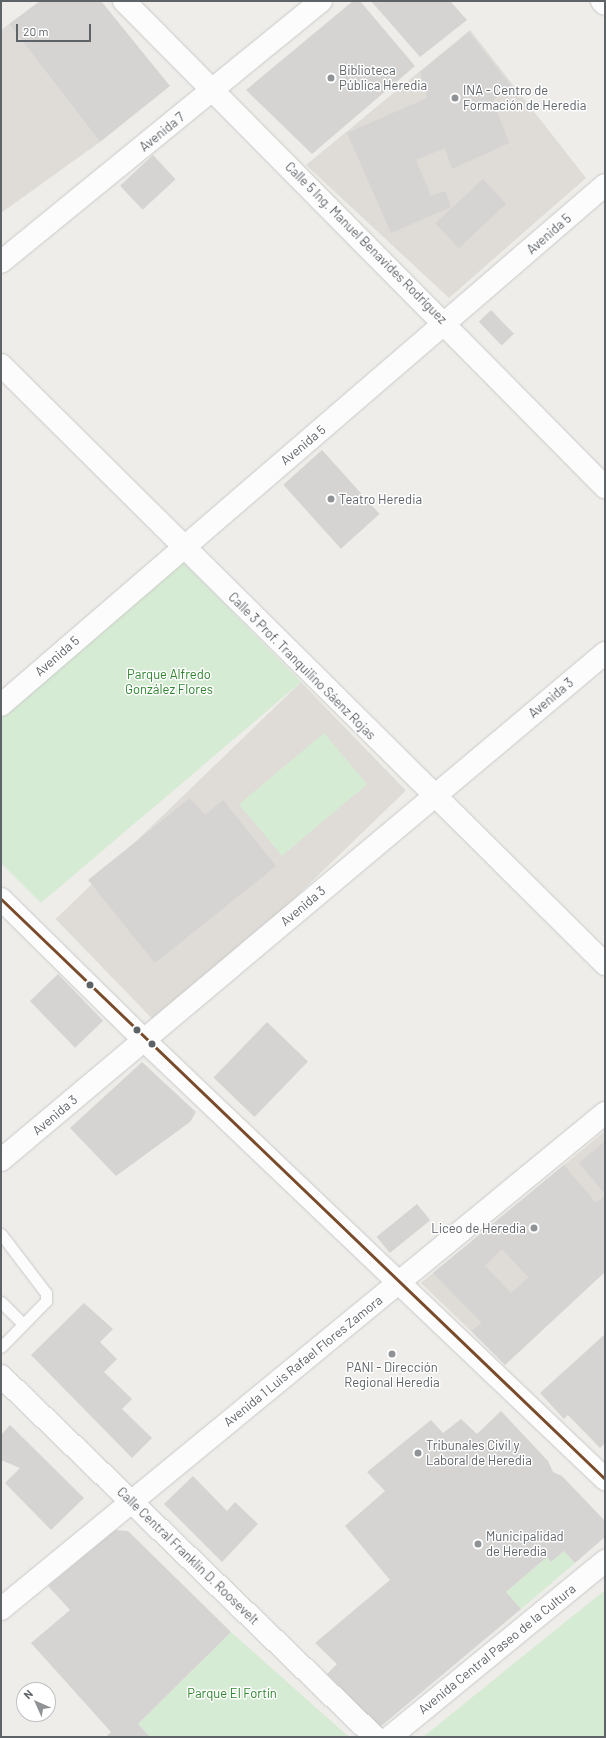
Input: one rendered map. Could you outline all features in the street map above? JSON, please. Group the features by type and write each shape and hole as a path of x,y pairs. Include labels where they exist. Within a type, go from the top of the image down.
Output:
{"street":[{"name":"Calle 5 Ing. Manuel Benavides Rodríguez","path":"124,1 446,324 605,487"},
{"name":"Avenida 7","path":"1,262 214,90 321,1"},
{"path":"602,1 605,4"},
{"name":"Avenida 5","path":"1,705 183,547 446,324 605,185"},
{"name":"Calle 3 Prof. Tranquilino Sáenz Rojas","path":"1,365 433,796 605,964"},
{"name":"Avenida 3","path":"1,1160 605,653"},
{"path":"1,899 144,1040 398,1284 605,1479"},
{"name":"Avenida 1 Luis Rafael Flores Zamora","path":"1,1609 605,1113"},
{"name":"Calle Central Franklin D. Roosevelt","path":"1,1376 375,1737"},
{"name":"Avenida Central Paseo de la Cultura","path":"390,1737 605,1560"}],"lane":[{"path":"1,1234 46,1293 46,1301 1,1347"},
{"path":"1,1302 23,1324"}],"shaded area":[{"path":"9,24 100,142 1,213 1,30"},
{"name":"INA - Centro de Formación de Heredia","path":"470,30 586,178 449,298 306,165"},
{"path":"301,682 406,791 161,1027 56,919"},
{"name":"Liceo de Heredia","path":"605,1131 605,1236 589,1219 471,1331 421,1283"}],"green space":[{"name":"Parque Alfredo González Flores","path":"181,560 301,682 41,903 1,863 1,715"},
{"path":"324,733 367,784 282,856 239,804"},
{"path":"564,1551 575,1563 521,1609 506,1592 547,1557 551,1562"},
{"path":"605,1590 605,1737 423,1737"},
{"name":"Parque El Fortín","path":"231,1632 349,1737 150,1737 138,1724"}],"building":[{"path":"40,1 101,1 170,86 100,142 9,24"},
{"name":"Biblioteca Pública Heredia","path":"353,1 360,1 415,66 312,154 246,90"},
{"path":"371,1 450,1 467,20 420,57"},
{"path":"469,32 512,87 493,100 509,143 452,169 445,148 416,160 431,196 445,191 451,207 391,233 347,133 427,98 420,72"},
{"path":"153,155 176,179 143,210 120,186"},
{"path":"483,179 506,204 459,248 435,223"},
{"path":"491,310 514,334 502,346 479,322"},
{"name":"Teatro Heredia","path":"322,450 380,514 341,549 283,485"},
{"path":"190,798 205,815 223,800 276,866 155,963 88,880"},
{"path":"58,974 103,1021 75,1048 30,1001"},
{"path":"267,1022 308,1062 255,1117 214,1077"},
{"path":"142,1062 196,1112 190,1122 116,1176 70,1128"},
{"path":"605,1141 605,1194 579,1163"},
{"path":"564,1165 596,1203 605,1196 605,1272 505,1365 471,1331 481,1322 433,1273","holes":["502,1249 528,1277 511,1293 485,1266"]},
{"path":"417,1204 430,1220 390,1253 377,1237"},
{"path":"84,1303 113,1329 100,1342 117,1359 104,1372 132,1399 122,1409 152,1438 132,1458 31,1355"},
{"path":"605,1334 605,1443 600,1448 568,1415 564,1419 540,1393"},
{"name":"Municipalidad de Heredia","path":"501,1411 548,1461 553,1472 562,1476 605,1521 605,1537 575,1563 564,1551 551,1562 547,1557 506,1592 521,1609 380,1727 327,1674 337,1664 315,1643 390,1580 345,1526 385,1491 367,1472 431,1420 443,1433 461,1419 477,1434"},
{"path":"10,1425 84,1498 51,1530 5,1483 20,1468 1,1460 1,1435"},
{"path":"193,1476 227,1511 235,1502 258,1524 222,1562 164,1504"},
{"path":"115,1530 128,1531 231,1632 138,1724 150,1737 106,1737 111,1732 31,1643 70,1610 48,1586"}],"transit line":[{"path":"1,899 605,1479"}],"place":[{"name":"Biblioteca Pública Heredia","path":"331,78"},
{"name":"INA - Centro de Formación de Heredia","path":"455,98"},
{"name":"Teatro Heredia","path":"331,499"},
{"name":"Liceo de Heredia","path":"534,1228"},
{"name":"PANI - Dirección Regional Heredia","path":"392,1354"},
{"name":"Tribunales Civil y Laboral de Heredia","path":"418,1453"},
{"name":"Municipalidad de Heredia","path":"478,1544"}]}
